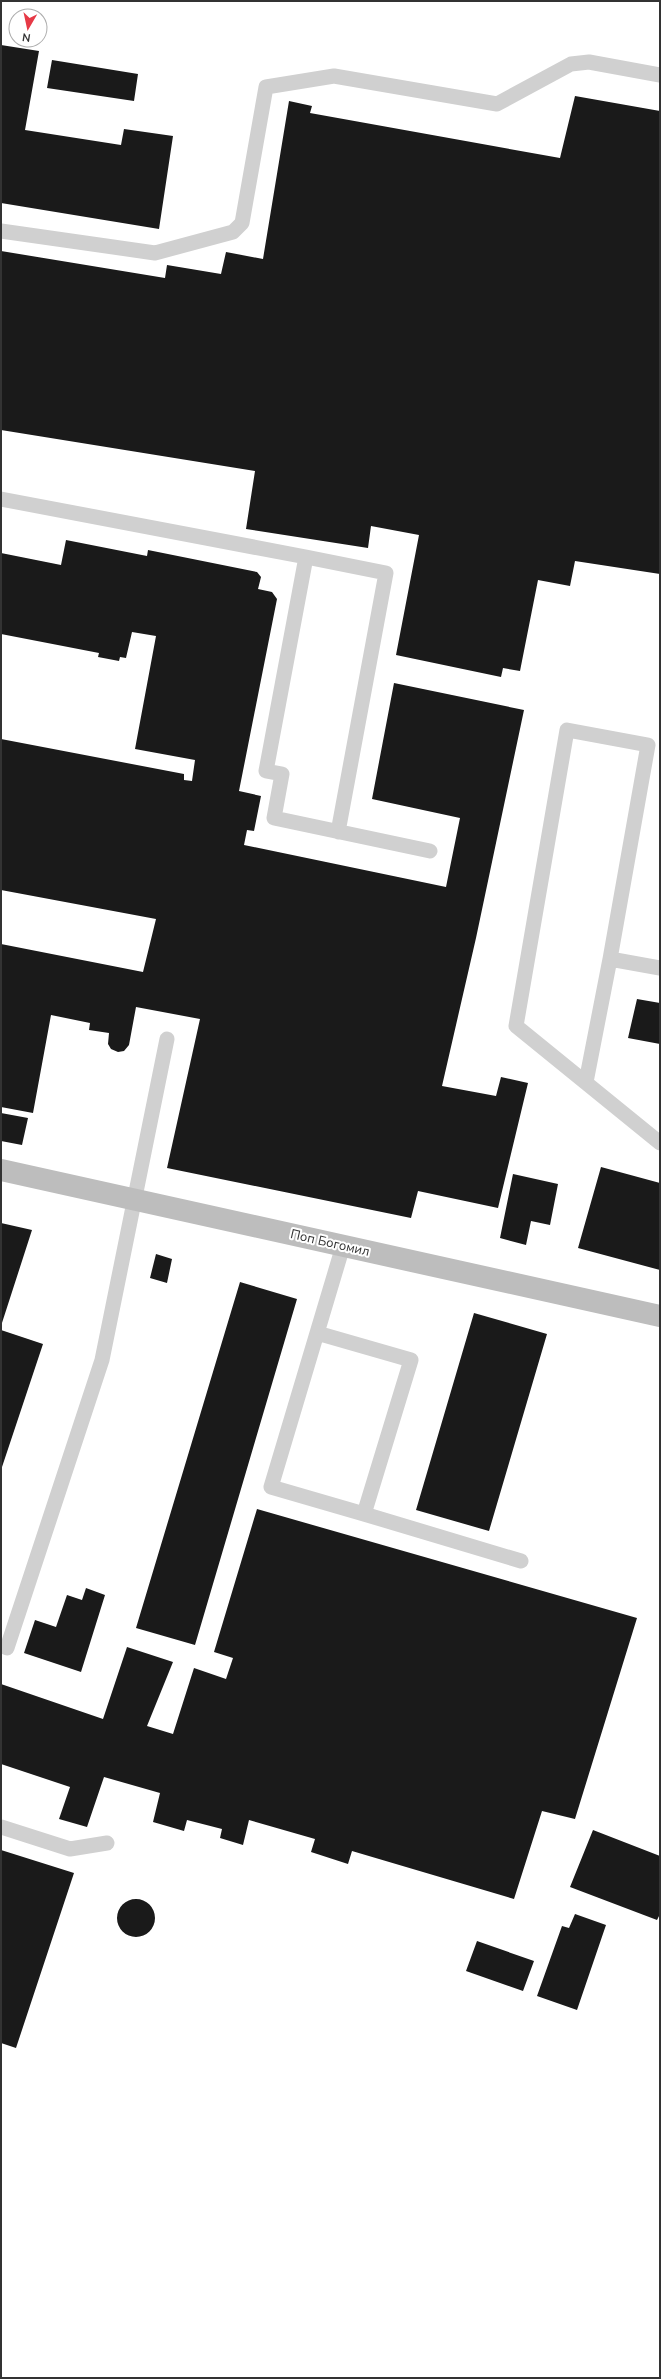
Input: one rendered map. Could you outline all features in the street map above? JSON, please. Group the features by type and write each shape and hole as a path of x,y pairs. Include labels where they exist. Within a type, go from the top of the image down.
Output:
{"street":[{"name":"Поп Богомил","path":"1,1170 660,1316"}],"lane":[{"path":"1,231 156,253 234,232 242,223 266,87 334,76 497,104 571,64 589,62 660,74"},
{"path":"1,499 386,573 338,832"},
{"path":"306,557 266,771 282,774 274,818 430,851"},
{"path":"586,1082 610,959 648,745 567,730 516,1026 660,1143"},
{"path":"610,959 660,968"},
{"path":"7,1648 102,1360 167,1039"},
{"path":"343,1246 271,1487 521,1561"},
{"path":"317,1333 411,1360 364,1514"},
{"path":"1,1827 70,1849 107,1844"}],"building":[{"path":"1,45 8,46 8,48 39,51 25,130 121,145 124,129 173,136 159,229 1,203"},
{"path":"52,60 138,74 134,101 47,88"},
{"path":"575,96 660,111 660,574 575,561 570,586 538,580 520,671 503,668 501,677 396,655 419,535 371,526 368,548 246,529 255,471 1,430 1,251 165,278 167,265 221,274 226,252 263,259 289,101 312,106 310,113 560,158"},
{"path":"66,540 147,556 148,550 257,572 261,577 258,589 272,592 277,599 239,791 261,796 254,831 247,830 244,845 446,887 460,818 372,799 394,683 524,710 476,938 442,1086 496,1096 501,1077 528,1083 498,1208 418,1191 411,1218 167,1168 200,1019 136,1007 129,1045 124,1051 118,1052 111,1049 108,1044 109,1033 89,1030 90,1023 51,1015 33,1113 1,1107 1,944 143,972 156,919 1,890 1,739 184,774 184,780 192,781 195,760 135,749 156,636 132,632 126,658 120,657 119,661 98,657 99,653 1,634 1,553 61,565"},
{"path":"637,999 660,1003 660,1044 628,1038"},
{"path":"1,1113 28,1118 22,1145 1,1141"},
{"path":"601,1167 660,1183 660,1270 578,1248"},
{"path":"513,1174 558,1184 550,1225 531,1221 526,1245 500,1238"},
{"path":"1,1223 32,1230 1,1326"},
{"path":"156,1254 172,1259 167,1283 150,1278"},
{"path":"240,1282 297,1299 195,1645 136,1628"},
{"path":"474,1313 547,1334 489,1531 416,1510"},
{"path":"1,1330 43,1344 1,1470"},
{"path":"257,1509 637,1618 575,1819 542,1811 514,1899 352,1851 348,1864 311,1852 315,1839 249,1820 243,1845 220,1838 222,1829 187,1820 184,1831 153,1822 160,1793 104,1777 87,1827 59,1819 70,1787 1,1764 1,1684 103,1719 127,1647 173,1662 147,1726 173,1734 194,1668 226,1679 233,1658 214,1652"},
{"path":"86,1588 105,1595 81,1672 24,1653 35,1620 56,1627 67,1595 82,1600"},
{"path":"593,1830 660,1856 660,1914 657,1920 570,1887"},
{"path":"1,1850 74,1873 16,2048 1,2043"},
{"path":"132,1899 140,1899 150,1904 154,1911 154,1925 150,1932 140,1937 132,1937 122,1932 120,1929 117,1922 117,1914 122,1904 125,1902"},
{"path":"575,1914 606,1925 577,2010 537,1996 562,1926 569,1928"},
{"path":"477,1941 534,1961 523,1991 466,1971"}]}
